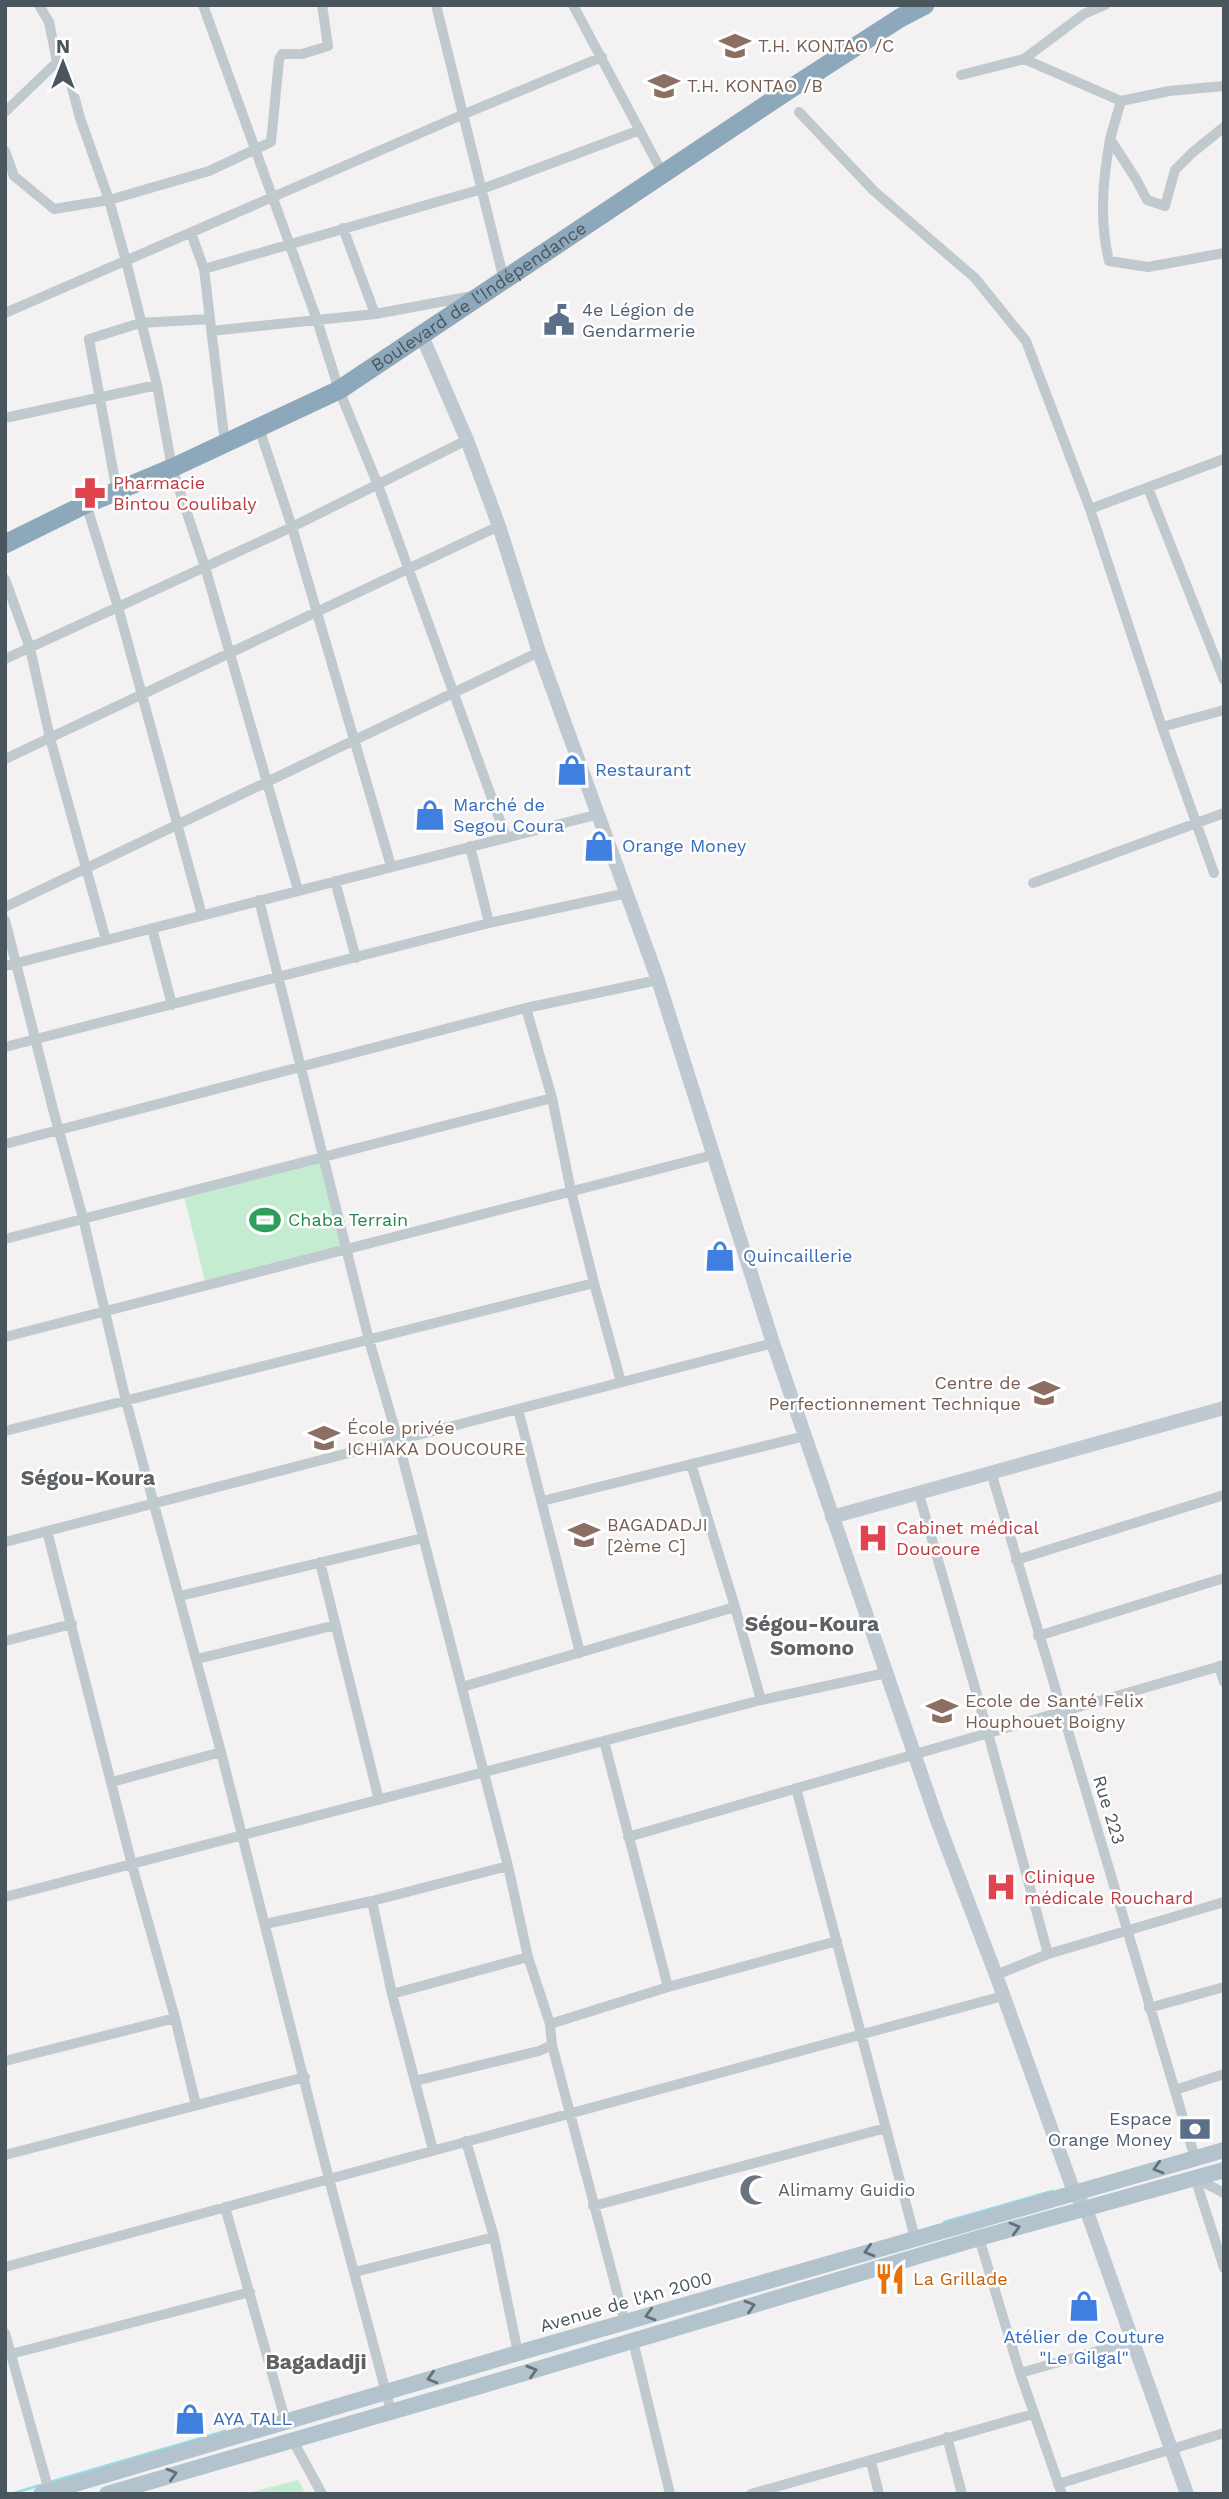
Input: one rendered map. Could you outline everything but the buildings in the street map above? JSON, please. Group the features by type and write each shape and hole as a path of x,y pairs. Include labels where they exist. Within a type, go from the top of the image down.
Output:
{"highway":[{"name":"Boulevard de l'Indépendance","path":"5,544 339,390 906,12 925,5"}],"main road":[{"name":"Avenue de l'An 2000","path":"45,2493 518,2353 1224,2150"},
{"path":"107,2494 979,2238 1224,2170"}],"street":[{"path":"39,5 49,22 57,62 71,84 126,261 157,385 173,468 205,567 298,890"},
{"path":"203,5 317,320 339,390 378,485 506,837"},
{"path":"5,151 10,178 54,209 108,200 209,171 271,142 279,60 282,54 302,54 328,46 322,5"},
{"path":"436,5 504,280"},
{"path":"573,5 663,174"},
{"path":"961,75 1024,59 1084,14 1105,5"},
{"path":"5,313 602,57"},
{"path":"1024,59 1121,102 1169,92 1224,86"},
{"path":"5,112 57,62"},
{"path":"1121,102 1110,139 1103,178 1103,235 1109,261 1148,267 1224,253"},
{"path":"800,112 874,191 975,278 1026,341 1090,509 1162,727 1214,873"},
{"path":"1110,139 1147,200 1165,206 1175,170 1224,127"},
{"path":"204,269 482,189 640,130"},
{"path":"342,229 374,314"},
{"path":"191,233 204,269 225,443"},
{"path":"211,331 374,314 483,294"},
{"path":"117,492 89,339 140,323 210,319"},
{"path":"422,336 467,440 499,526 539,652 658,980 773,1343 937,1823 996,1975 1074,2192 1086,2209 1187,2494"},
{"path":"5,418 157,385"},
{"path":"259,428 292,527 391,866"},
{"path":"5,659 292,527 467,440"},
{"path":"1090,509 1224,459"},
{"path":"1148,488 1224,680"},
{"path":"86,505 118,607 202,915"},
{"path":"5,759 499,526"},
{"path":"5,579 30,648 50,738 106,940"},
{"path":"5,907 539,652"},
{"path":"1162,727 1224,710"},
{"path":"1033,883 1224,813"},
{"path":"11,965 599,814"},
{"path":"470,846 489,923"},
{"path":"335,881 356,958"},
{"path":"5,1047 489,923 626,893"},
{"path":"260,900 369,1340 398,1440 508,1866 528,1956 550,2024 552,2045 625,2322"},
{"path":"5,920 11,965 35,1040 83,1218 126,1401 197,1659 391,2411"},
{"path":"152,928 172,1004"},
{"path":"5,1144 526,1008 658,980"},
{"path":"526,1008 552,1098 571,1191 621,1382"},
{"path":"5,1239 552,1098"},
{"path":"5,1337 713,1155"},
{"path":"5,1432 594,1283"},
{"path":"5,1542 773,1343"},
{"path":"832,1517 1224,1408"},
{"path":"518,1409 580,1653"},
{"path":"542,1501 805,1436"},
{"path":"691,1464 736,1607 761,1700"},
{"name":"Rue 223","path":"991,1472 1195,2158"},
{"path":"918,1492 988,1733 1048,1954"},
{"path":"1016,1560 1224,1496"},
{"path":"47,1531 196,2105"},
{"path":"180,1596 423,1538"},
{"path":"320,1562 379,1800"},
{"path":"1038,1636 1224,1578"},
{"path":"462,1687 736,1607"},
{"path":"5,1641 72,1624"},
{"path":"197,1659 336,1625"},
{"path":"628,1837 1221,1665 1224,1682"},
{"path":"5,1897 761,1700 886,1673"},
{"path":"604,1741 668,1987"},
{"path":"112,1782 221,1752"},
{"path":"796,1788 915,2238"},
{"path":"265,1924 372,1901 508,1866"},
{"path":"372,1901 392,1994 433,2150"},
{"path":"996,1975 1048,1954 1126,1929 1224,1902"},
{"path":"550,2024 668,1987 836,1941"},
{"path":"392,1994 528,1956"},
{"path":"1149,2008 1224,1987"},
{"path":"5,2267 1003,1996"},
{"path":"5,2061 175,2018"},
{"path":"415,2081 552,2045"},
{"path":"1175,2090 1224,2074"},
{"path":"5,2155 305,2077"},
{"path":"593,2206 886,2128"},
{"path":"466,2141 494,2237 518,2353"},
{"path":"1195,2178 1224,2193"},
{"path":"1195,2178 1224,2268"},
{"path":"225,2207 286,2423"},
{"path":"355,2272 494,2237"},
{"path":"979,2238 1033,2414 1060,2489 1224,2433"},
{"path":"11,2354 250,2292"},
{"path":"5,2333 45,2493"},
{"path":"633,2341 670,2494"},
{"path":"1020,2373 1133,2342"},
{"path":"751,2494 793,2488 947,2437 1033,2414"},
{"path":"947,2437 962,2494"},
{"path":"292,2439 321,2494"},
{"path":"871,2462 880,2494"}],"green space":[{"name":"Chaba Terrain","path":"323,1156 347,1249 206,1285 183,1192"},
{"path":"298,2480 306,2494 244,2494"}],"waterway":[{"path":"944,2222 1052,2191"},
{"path":"50,2482 225,2431"},
{"path":"11,2494 44,2484"}],"place":[{"name":"T.H. KONTAO /C","path":"735,46"},
{"name":"T.H. KONTAO /B","path":"664,86"},
{"name":"4e Légion de Gendarmerie","path":"559,320"},
{"name":"Pharmacie Bintou Coulibaly","path":"90,493"},
{"name":"Restaurant","path":"572,770"},
{"name":"Marché de Segou Coura","path":"430,815"},
{"name":"Orange Money","path":"599,846"},
{"name":"Chaba Terrain","path":"265,1220"},
{"name":"Quincaillerie","path":"720,1256"},
{"name":"Centre de Perfectionnement Technique","path":"1044,1393"},
{"name":"École privée ICHIAKA DOUCOURE","path":"324,1438"},
{"name":"BAGADADJI [2ème C]","path":"584,1535"},
{"name":"Cabinet médical Doucoure","path":"873,1538"},
{"name":"Ecole de Santé Felix Houphouet Boigny","path":"942,1711"},
{"name":"Clinique médicale Rouchard","path":"1001,1887"},
{"name":"Espace Orange Money","path":"1195,2129"},
{"name":"Alimamy Guidio","path":"755,2190"},
{"name":"La Grillade","path":"890,2279"},
{"name":"Atélier de Couture \"Le Gilgal\"","path":"1084,2306"},
{"name":"AYA TALL","path":"190,2419"}],"district":[{"name":"Ségou-Koura","path":"88,1478"},
{"name":"Ségou-Koura Somono","path":"812,1636"},
{"name":"Bagadadji","path":"316,2362"}]}
